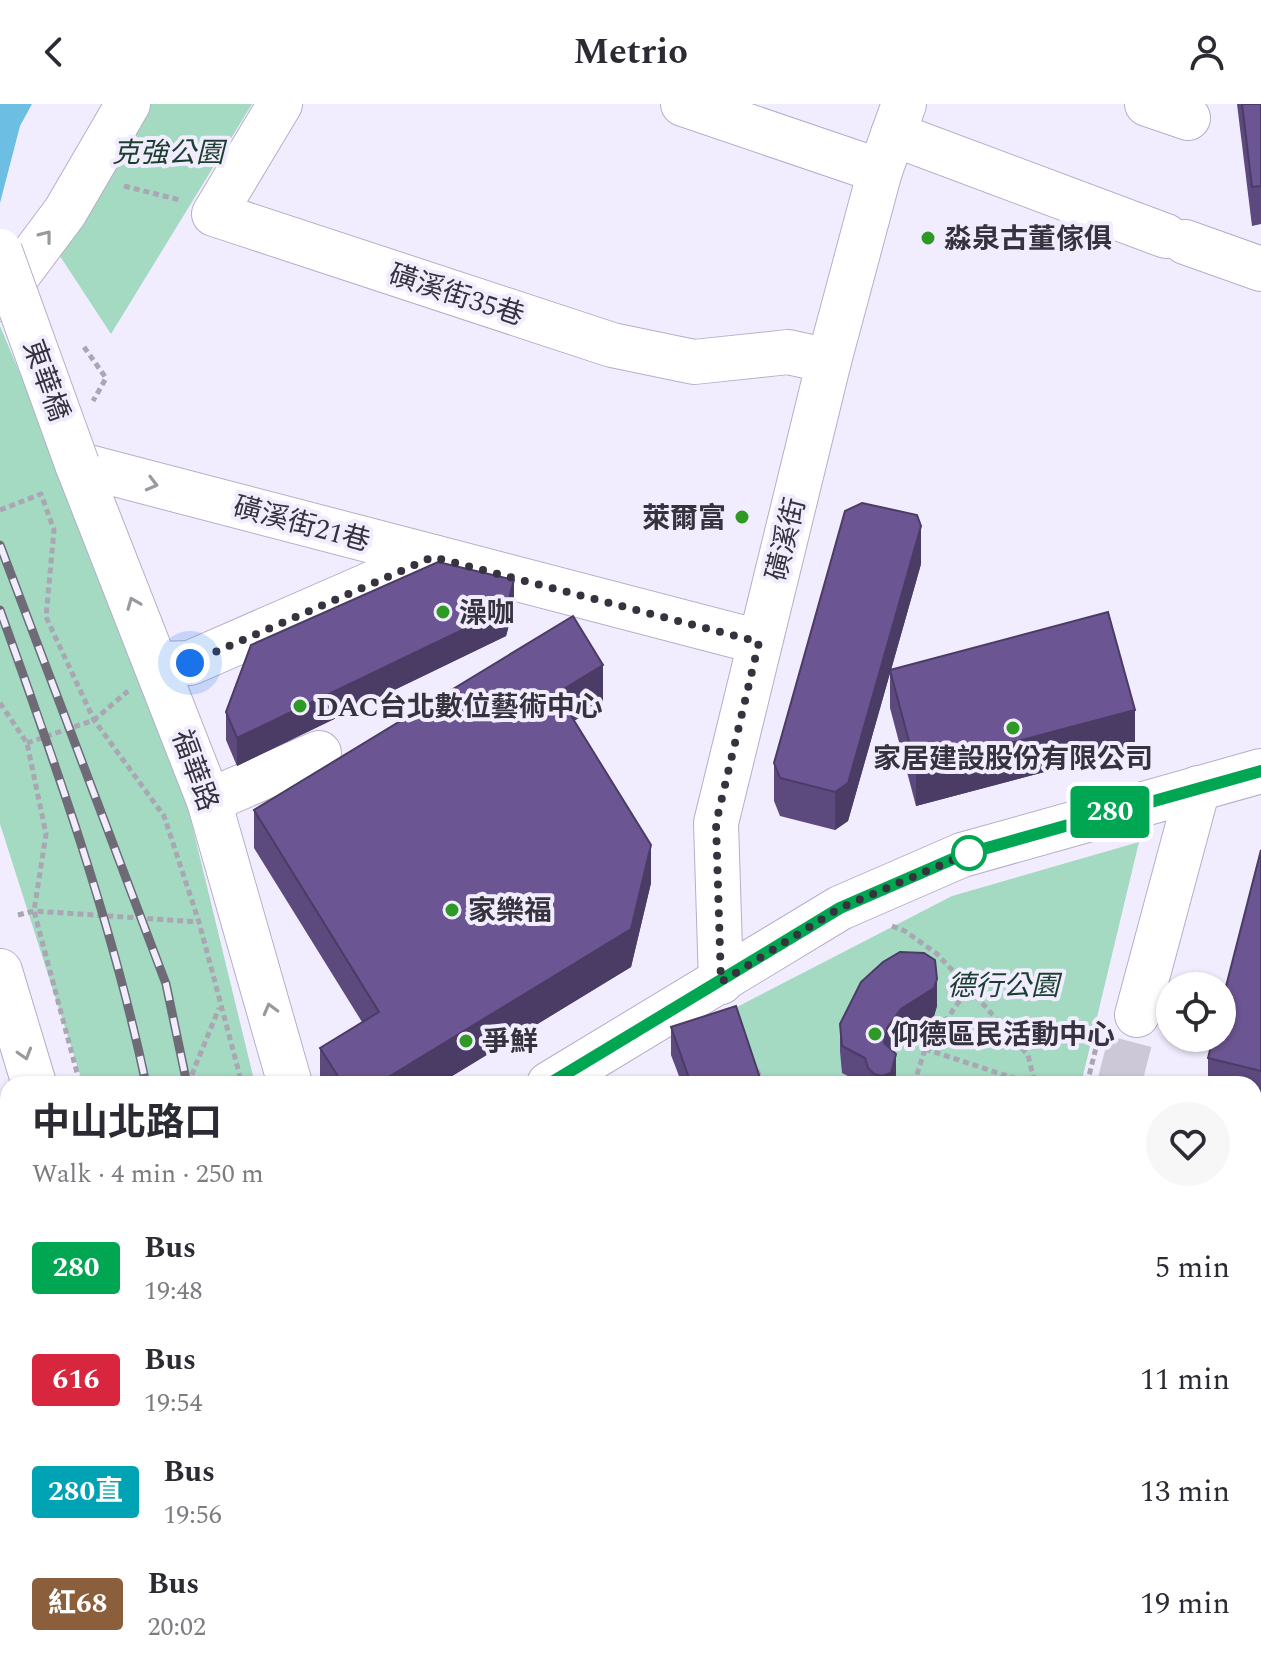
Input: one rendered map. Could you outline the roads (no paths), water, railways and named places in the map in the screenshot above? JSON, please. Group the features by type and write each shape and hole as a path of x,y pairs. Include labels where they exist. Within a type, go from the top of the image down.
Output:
{"street":[{"path":"0,299 65,212 128,104"},
{"name":"磺溪街35巷","path":"280,104 214,214 612,345 694,362 788,352 829,361"},
{"path":"683,104 892,136 1261,269"},
{"path":"1147,104 1188,118"},
{"name":"磺溪街","path":"721,982 716,823 829,361 892,136"},
{"name":"東華橋","path":"0,251 77,464"},
{"name":"磺溪街21巷","path":"77,464 759,642"},
{"name":"福華路","path":"77,464 158,664 209,801 288,1076"},
{"path":"158,664 190,663 433,557"},
{"path":"209,801 319,753"},
{"path":"562,1076 840,908 962,855 1261,771"},
{"path":"1137,1015 1198,788"},
{"path":"0,971 32,1076"}],"water":[{"path":"0,104 32,104 20,126 0,203"}],"tunnel":[{"path":"1121,1076 1137,1015"}],"railway":[{"path":"0,545 166,984 185,1076"},
{"path":"0,610 100,904 144,1076"}],"place":[{"name":"淼泉古董傢俱","path":"928,238"},
{"name":"萊爾富","path":"742,517"},
{"name":"澡咖","path":"443,612"},
{"name":"DAC台北數位藝術中心","path":"300,706"},
{"name":"家居建設股份有限公司","path":"1013,728"},
{"name":"家樂福","path":"452,910"},
{"name":"仰德區民活動中心","path":"875,1034"},
{"name":"爭鮮","path":"466,1041"}],"park label":[{"name":"克強公園","path":"168,152"},
{"name":"德行公園","path":"1003,985"}]}
